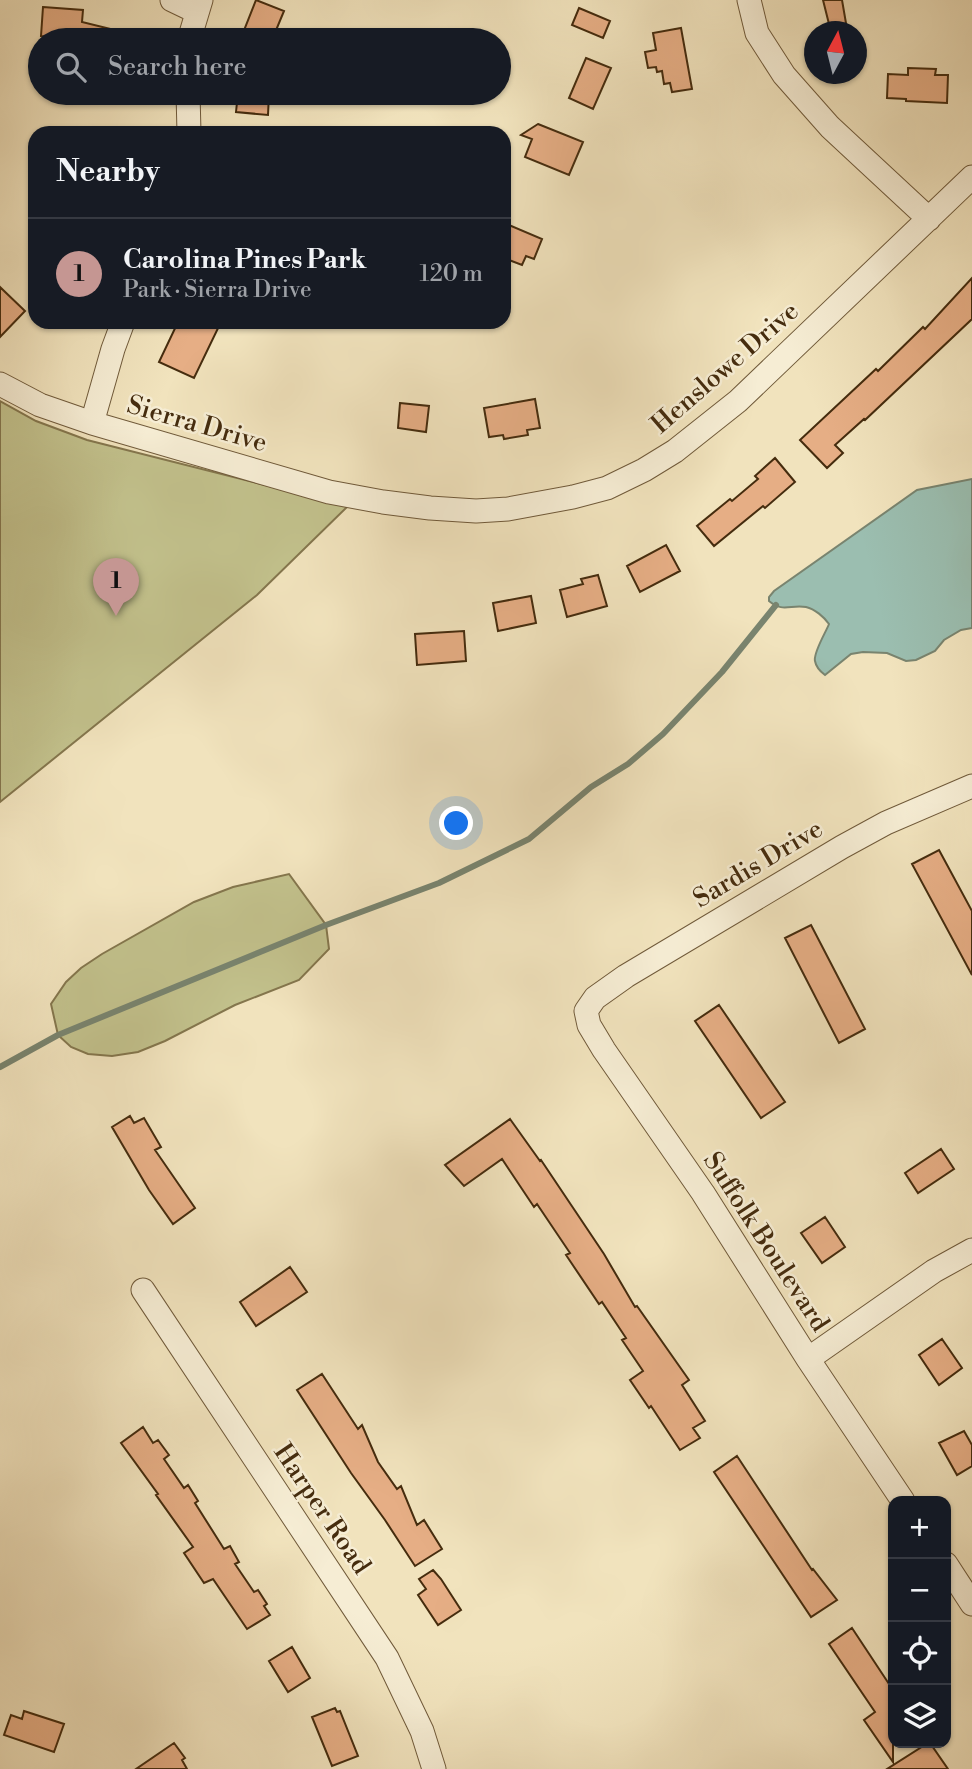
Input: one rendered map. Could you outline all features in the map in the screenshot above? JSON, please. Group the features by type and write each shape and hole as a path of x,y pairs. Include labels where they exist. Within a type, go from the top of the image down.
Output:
{"street":[{"path":"172,0 199,6 193,28"},
{"path":"749,0 757,33 784,75 830,127 929,219"},
{"path":"188,105 189,126"},
{"name":"Henslowe Drive","path":"383,502 476,511 508,509 607,488 644,470 675,451 739,400 972,177"},
{"path":"92,423 121,329"},
{"name":"Sierra Drive","path":"0,384 40,405 92,423 329,492 383,502"},
{"name":"Sardis Drive","path":"586,1011 595,998 626,976 842,847 886,823 972,786"},
{"name":"Suffolk Boulevard","path":"586,1011 589,1025 604,1050 703,1193 808,1359 900,1496"},
{"path":"808,1359 934,1271 972,1250"},
{"name":"Harper Road","path":"143,1290 387,1658 422,1731 434,1769"},
{"path":"951,1572 972,1604"}],"shaded area":[{"path":"0,401 36,421 87,440 348,506 257,595 0,802"},
{"path":"972,479 972,628 961,630 944,640 935,651 916,660 906,661 887,653 863,652 851,654 825,675 818,667 815,657 829,624 809,608 779,607 769,601 769,597 917,490"},
{"path":"289,874 326,925 329,949 299,980 235,1005 138,1052 112,1056 88,1054 71,1047 58,1035 51,1004 66,982 81,968 194,902 233,887"}],"building":[{"path":"256,0 284,11 277,28 245,28"},
{"path":"823,0 842,0 846,21 828,21"},
{"path":"43,7 83,10 82,22 106,28 42,28"},
{"path":"579,8 610,21 603,38 572,25"},
{"path":"681,28 692,89 672,92 670,83 664,84 662,71 657,72 656,67 648,68 645,52 656,50 653,33"},
{"path":"586,58 611,68 593,109 569,98"},
{"path":"908,68 936,69 935,75 948,75 947,103 887,98 888,74 908,75"},
{"path":"237,105 268,105 268,115 236,112"},
{"path":"538,124 583,142 569,175 525,157 532,139 521,135"},
{"path":"511,226 542,239 534,259 526,256 522,265 511,261"},
{"path":"972,278 972,319 835,445 843,453 827,468 800,440 923,327 925,329"},
{"path":"0,287 25,311 0,337"},
{"path":"175,329 218,329 194,378 159,362"},
{"path":"535,399 540,428 527,430 528,435 504,439 503,435 489,437 484,408"},
{"path":"400,403 429,406 426,432 398,428"},
{"path":"775,458 795,482 714,546 697,526 758,479 755,476"},
{"path":"666,545 680,571 640,592 627,566"},
{"path":"598,575 607,606 567,617 560,590 583,584 581,579"},
{"path":"531,596 536,623 498,631 493,603"},
{"path":"464,631 466,661 417,665 415,634"},
{"path":"939,850 972,911 972,975 912,864"},
{"path":"811,925 865,1029 839,1043 785,938"},
{"path":"719,1005 785,1102 761,1118 695,1021"},
{"path":"130,1116 134,1123 144,1118 161,1147 155,1150 195,1208 173,1224 149,1190 112,1127"},
{"path":"510,1119 604,1254 635,1307 637,1306 689,1380 682,1385 705,1421 693,1428 700,1438 680,1450 630,1380 643,1371 622,1340 626,1338 566,1255 570,1253 537,1204 534,1207 502,1159 464,1186 445,1165"},
{"path":"941,1149 954,1169 918,1193 905,1173"},
{"path":"825,1217 845,1247 822,1263 801,1233"},
{"path":"290,1267 307,1292 256,1326 240,1302"},
{"path":"942,1339 962,1368 939,1385 919,1355"},
{"path":"322,1374 358,1429 362,1425 378,1462 397,1489 401,1486 417,1525 424,1520 442,1549 415,1566 297,1390"},
{"path":"143,1427 153,1443 158,1440 169,1455 164,1459 184,1488 188,1485 198,1501 195,1503 224,1549 230,1546 239,1562 235,1564 254,1592 258,1590 267,1604 264,1606 270,1615 247,1629 213,1579 204,1583 184,1553 193,1547 121,1443"},
{"path":"964,1431 972,1445 972,1466 957,1475 939,1443"},
{"path":"737,1456 812,1570 837,1600 811,1617 714,1472"},
{"path":"433,1570 461,1610 438,1625 418,1595 426,1589 419,1579"},
{"path":"852,1628 888,1682 888,1748 893,1748 893,1762 864,1720 875,1712 829,1644"},
{"path":"292,1647 310,1678 288,1692 269,1661"},
{"path":"335,1708 337,1712 340,1711 358,1756 332,1766 312,1717"},
{"path":"24,1711 64,1724 54,1752 4,1735 11,1715 22,1719"},
{"path":"174,1743 185,1758 182,1760 187,1769 136,1769"},
{"path":"920,1748 933,1748 948,1769 887,1769"}],"waterway":[{"path":"0,1067 58,1035 326,925 439,883 529,839 591,787 628,764 663,734 722,672 776,605"}],"place":[{"name":"Carolina Pines Park","path":"116,616"}]}
